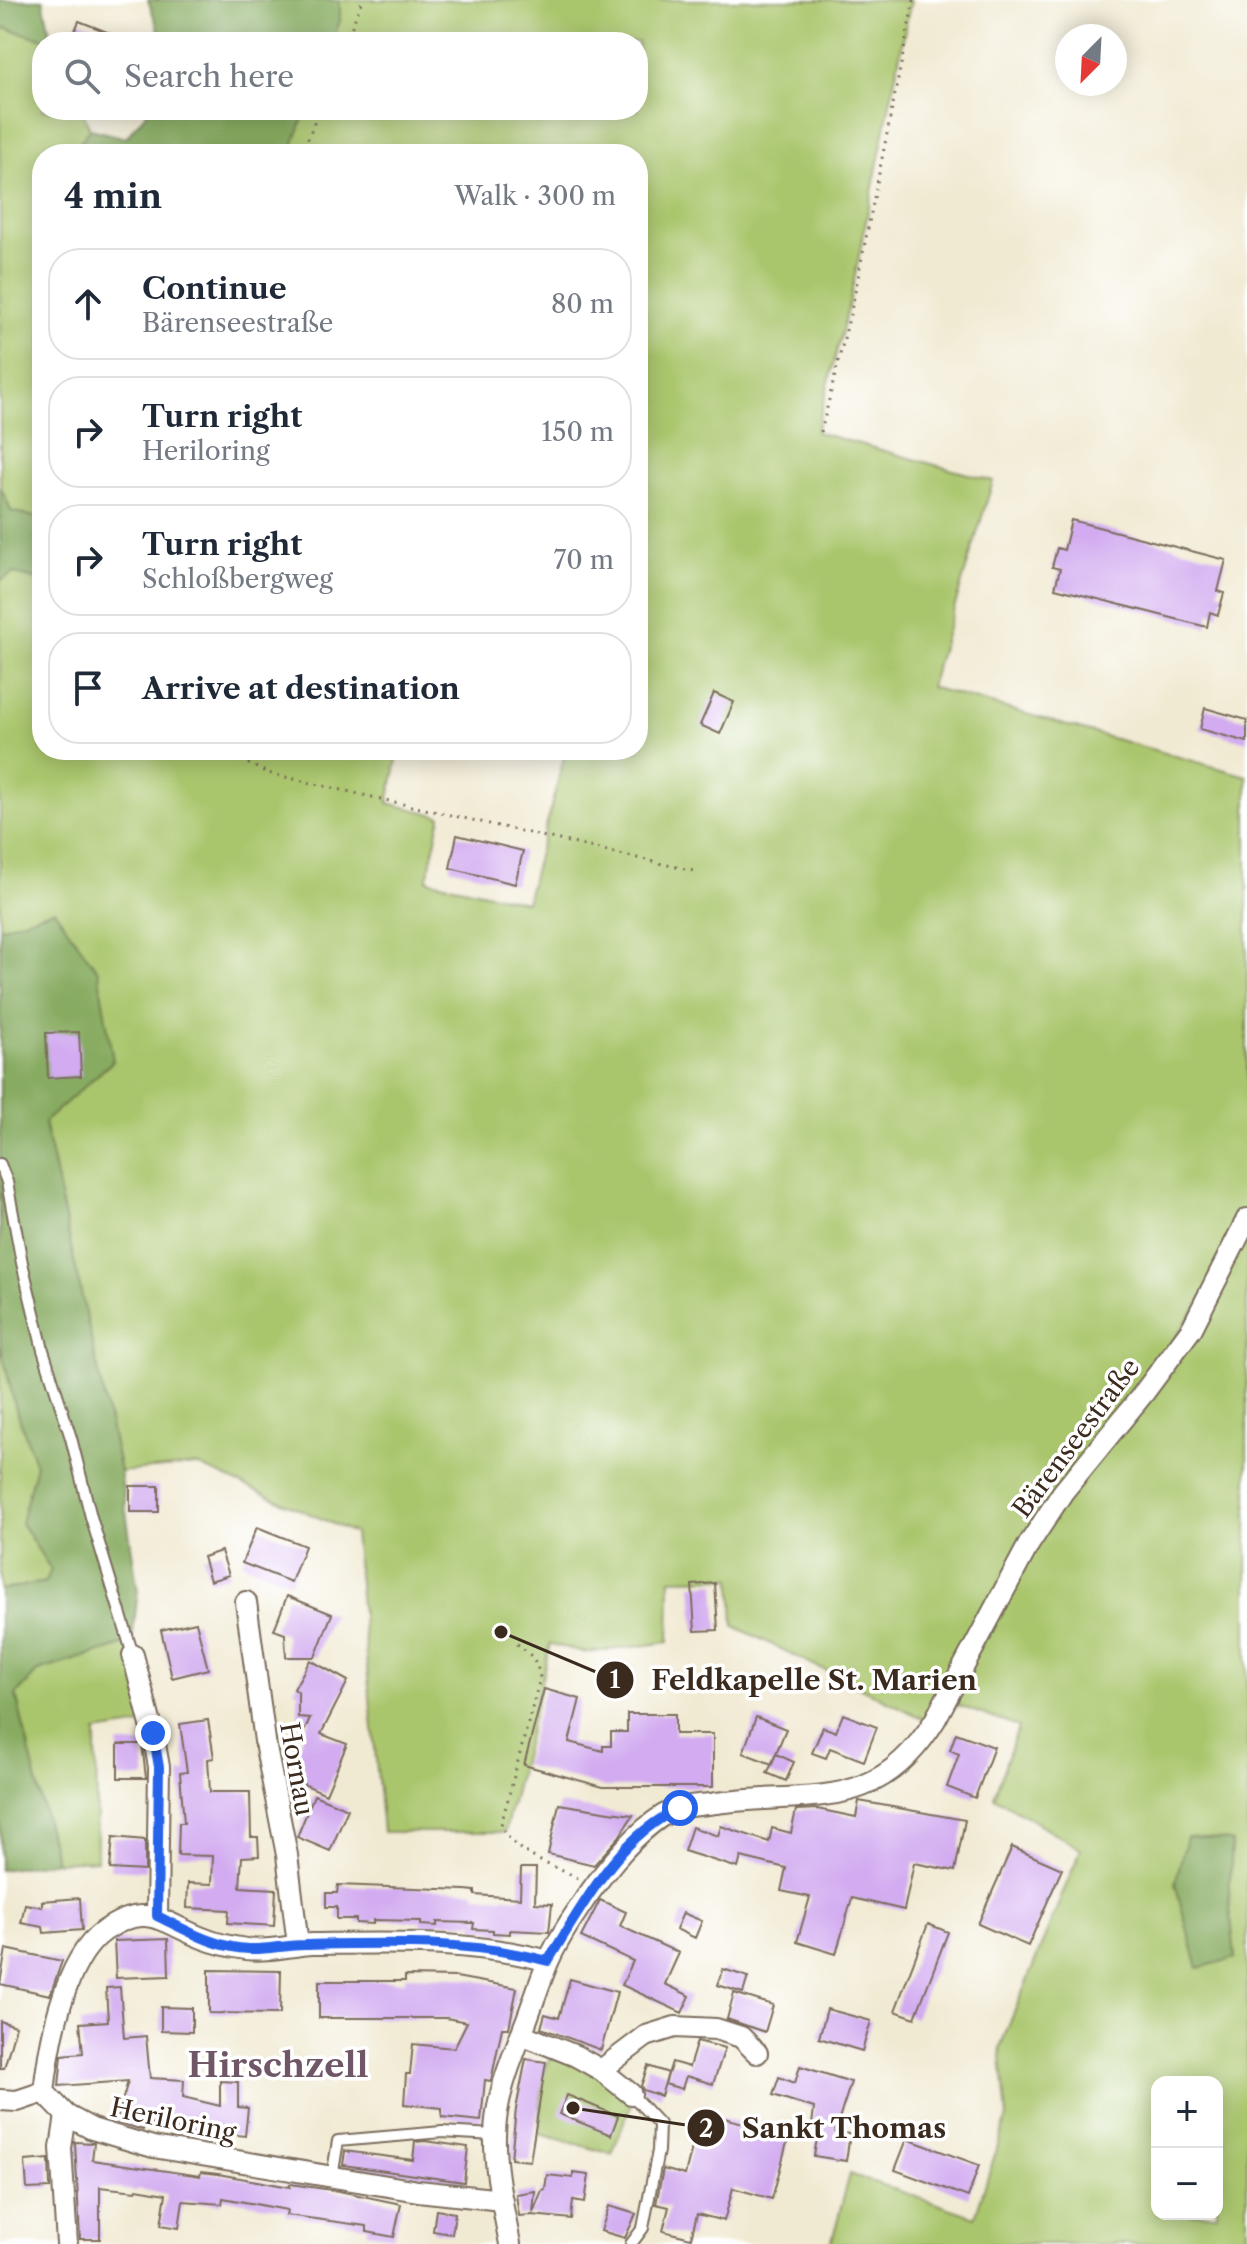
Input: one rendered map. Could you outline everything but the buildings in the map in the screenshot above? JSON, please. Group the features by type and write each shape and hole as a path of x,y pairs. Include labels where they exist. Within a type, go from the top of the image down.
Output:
{"street":[{"name":"Bärenseestraße","path":"510,2244 494,2135 505,2079 548,1961 596,1886 625,1847 662,1816 680,1808 732,1801 830,1796 860,1787 904,1761 935,1720 1029,1544 1063,1492 1192,1328 1247,1219"},
{"name":"Hornau","path":"246,1602 266,1748 287,1855 298,1945"},
{"path":"133,1655 159,1767 157,1916"},
{"path":"0,2100 17,2101 44,2092 48,2055 76,1963 103,1931 133,1917 157,1916 206,1940 249,1949 298,1945 456,1945 513,1952 548,1961"},
{"path":"601,2070 646,2036 675,2027 716,2029 741,2037 757,2053"},
{"path":"521,2034 576,2056 601,2070 631,2094"},
{"name":"Heriloring","path":"44,2092 66,2115 92,2129 153,2147 332,2177 502,2200"},
{"path":"66,2115 61,2148 67,2244"}],"lane":[{"path":"0,1164 7,1182 43,1350 133,1655"},
{"path":"631,2094 659,2124 658,2151 643,2228 631,2244"},
{"path":"332,2177 338,2141 442,2132 494,2135"}],"path":[{"path":"350,32 362,0"},
{"path":"821,432 853,302 914,0"},
{"path":"306,144 315,120"},
{"path":"240,760 268,773 698,872"},
{"path":"517,1644 531,1653 538,1664 540,1678 501,1825 507,1840 524,1852 596,1886"}],"green space":[{"path":"0,0 43,0 50,32 32,32 32,36 0,27"},
{"path":"148,0 340,0 340,21 336,32 159,32"},
{"path":"340,0 911,0 850,300 816,432 993,481 930,687 1247,776 1247,1212 1187,1325 1060,1491 930,1722 734,1626 732,1578 670,1579 669,1642 587,1653 550,1644 505,1832 383,1832 354,1533 197,1465 120,1472 44,1122 113,1061 0,928 0,581 13,573 32,578 32,760 397,760 388,803 441,816 427,880 526,902 563,760 648,760 648,144 293,144 301,120 648,120 648,32 332,32"},
{"path":"0,27 32,36 32,120 86,120 90,129 79,144 32,144 32,516 11,511 0,486"},
{"path":"141,120 302,120 294,144 79,144 90,129 126,138"},
{"path":"0,486 11,511 32,516 32,578 13,573 0,581"},
{"path":"54,910 98,971 113,1061 44,1122 120,1472 138,1591 132,1642 38,1671 16,1695 56,1862 0,1870 0,1590 45,1582 51,1570 21,1523 36,1465 15,1406 0,1344 0,928"},
{"path":"1247,1232 1247,2244 831,2244 850,2174 975,2217 1007,2117 1000,2047 1081,1849 994,1797 1018,1727 949,1702 1034,1546","holes":["1232,1843 1229,1898 1235,1957 1198,1968 1175,1883"]},
{"path":"0,1339 15,1406 36,1465 21,1523 51,1570 46,1582 0,1590"},
{"path":"127,1644 149,1724 96,1732 97,1860 56,1862 16,1695 38,1671"},
{"path":"1187,1837 1232,1842 1229,1898 1235,1958 1198,1968 1175,1883"},
{"path":"556,2052 607,2079 631,2104 612,2154 540,2134 542,2080 549,2060"}],"place":[{"name":"Feldkapelle St. Marien","path":"501,1632"},
{"name":"Sankt Thomas","path":"573,2108"}],"district":[{"name":"Hirschzell","path":"278,2065"}],"route":[{"path":"153,1733 159,1767 157,1916 206,1940 249,1949 298,1945 456,1945 513,1952 548,1961 579,1910 625,1847 662,1816 680,1808"}]}
